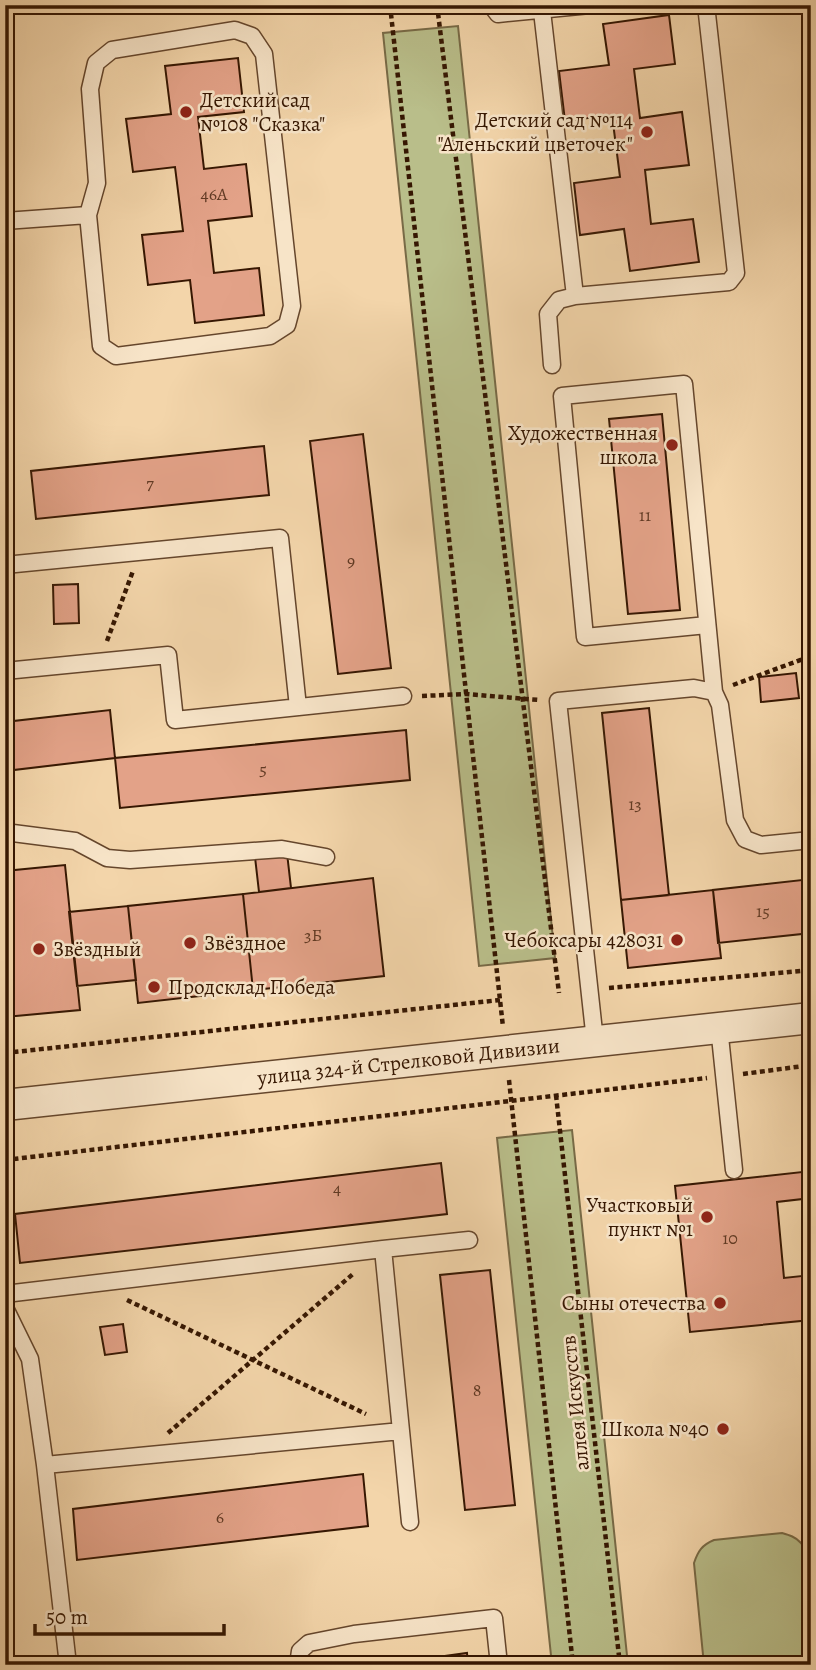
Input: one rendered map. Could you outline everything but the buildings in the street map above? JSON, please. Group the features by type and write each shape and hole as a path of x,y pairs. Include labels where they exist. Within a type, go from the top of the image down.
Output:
{"street":[{"name":"улица 324-й Стрелковой Дивизии","path":"5,1105 811,1017"}],"lane":[{"path":"491,5 498,14 590,5"},
{"path":"552,365 548,314 559,300 575,296 729,282 736,273 706,5"},
{"path":"542,11 575,296"},
{"path":"235,30 252,36 264,54 292,306 287,325 271,336 116,356 102,346 88,215 97,183 90,89 96,63 112,50 235,30"},
{"path":"5,220 88,215"},
{"path":"707,625 585,637 562,396 684,384 714,692 720,705 735,820 745,839 761,845 811,840"},
{"path":"5,565 280,538 298,707"},
{"path":"5,671 168,655 175,720 402,696"},
{"path":"595,1041 558,701 694,688 714,692"},
{"path":"5,832 75,841 107,858 130,860 282,849 326,857"},
{"path":"719,1027 734,1170"},
{"path":"5,1294 469,1240"},
{"path":"383,1249 411,1522"},
{"path":"5,1308 30,1359 68,1665"},
{"path":"45,1465 401,1431"},
{"path":"298,1665 300,1651 309,1643 354,1634 494,1618 499,1665"}],"path":[{"path":"390,5 504,1035"},
{"path":"437,5 559,993"},
{"path":"802,5 811,17"},
{"path":"99,662 140,552"},
{"path":"714,692 811,656"},
{"path":"402,696 466,694 558,701"},
{"path":"589,990 811,970"},
{"path":"5,1054 500,1000"},
{"path":"5,1160 811,1065"},
{"name":"аллея Искусств","path":"509,1080 573,1665"},
{"name":"аллея Искусств","path":"556,1095 620,1665"},
{"path":"142,1455 383,1249"},
{"path":"92,1284 401,1431"},
{"path":"5,1376 8,1398 5,1402"}],"green space":[{"path":"458,26 555,958 479,966 383,33"},
{"path":"572,1130 628,1665 552,1665 497,1138"},
{"path":"782,1533 799,1541 805,1552 811,1602 811,1665 704,1665 694,1563 699,1552 714,1540"}],"place":[{"name":"Детский сад №108 \"Сказка\"","path":"186,112"},
{"name":"Детский сад №114 \"Аленьский цветочек\"","path":"647,132"},
{"name":"Художественная школа","path":"672,445"},
{"name":"Чебоксары 428031","path":"677,940"},
{"name":"Звёздное","path":"190,943"},
{"name":"Звёздный","path":"39,949"},
{"name":"Продсклад Победа","path":"154,987"},
{"name":"Участковый пункт №1","path":"707,1217"},
{"name":"Сыны отечества","path":"720,1303"},
{"name":"Школа №40","path":"723,1429"}]}
